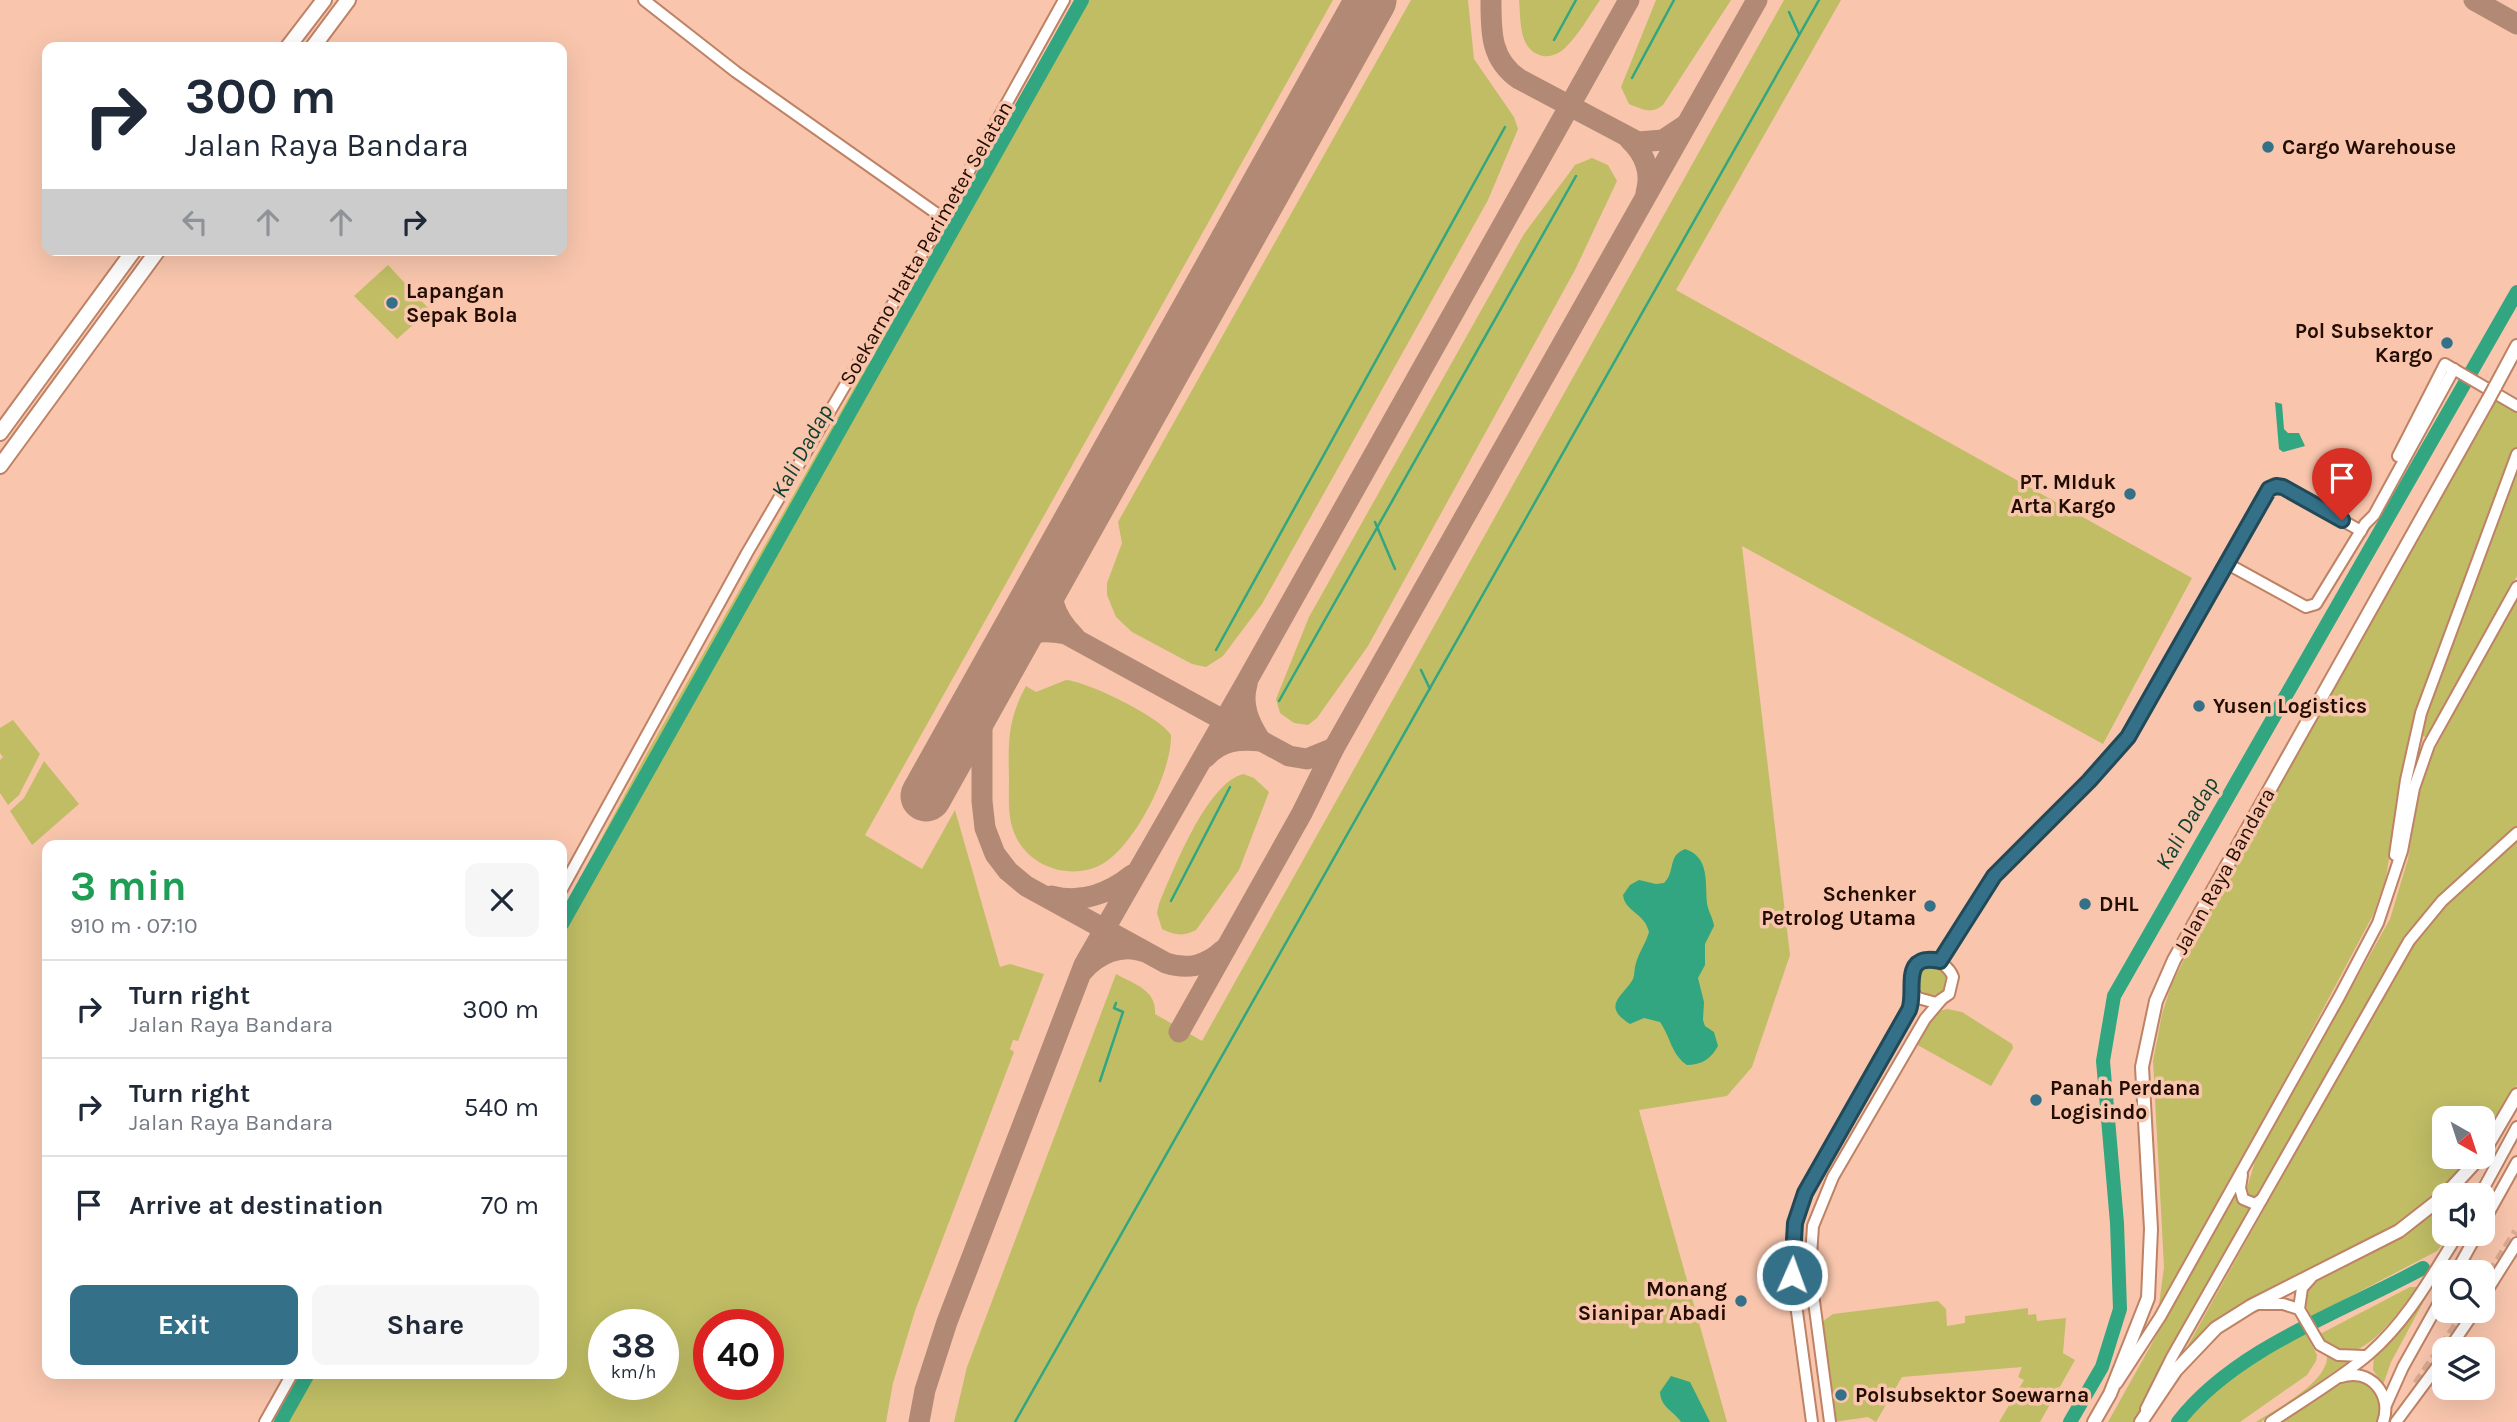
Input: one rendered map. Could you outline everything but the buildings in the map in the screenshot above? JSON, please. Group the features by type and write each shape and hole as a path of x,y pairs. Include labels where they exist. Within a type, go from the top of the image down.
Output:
{"highway":[{"path":"292,42 324,0"},
{"path":"317,42 348,0"},
{"path":"0,433 130,256"},
{"path":"0,466 154,256"}],"main road":[{"name":"Jalan Raya Bandara","path":"2094,1422 2110,1394 2148,1298 2151,1229 2143,1067 2155,1001 2174,960 2517,346"},
{"path":"2496,1131 2517,1095"},
{"path":"2456,1183 2469,1169"},
{"path":"2143,1419 2176,1370 2203,1340 2251,1306 2399,1231 2432,1205"}],"street":[{"path":"644,0 736,72 943,218"},
{"name":"Soekarno Hatta Perimeter Selatan","path":"567,880 747,553 943,218 1064,0"},
{"path":"2226,563 2309,608 2320,600 2363,528 2374,515 2406,451 2454,369 2517,406"},
{"name":"Jalan Raya Bandara","path":"2393,882 2406,780 2415,734 2440,659 2517,454"},
{"path":"1940,961 1994,876 2089,781 2128,737 2266,495 2276,486 2283,487 2363,528"},
{"name":"Jalan Raya Bandara","path":"2110,1394 2139,1352 2378,923 2393,882 2414,788 2429,746 2517,587"},
{"path":"2143,1419 2156,1387 2409,941 2442,901 2517,833"},
{"path":"1812,1422 1792,1275 1796,1220 1817,1169 1912,1004 1910,979 1915,967 1927,960 1940,961 1949,970 1953,982 1949,994 1925,1019 1833,1177 1813,1226 1810,1271 1830,1422"},
{"path":"1911,988 1923,1001 1941,1000"},
{"path":"2487,1183 2517,1127"},
{"path":"2249,1156 2241,1179 2241,1196 2245,1201 2255,1204 2266,1194"},
{"path":"2495,1201 2517,1162"},
{"path":"1817,1169 1833,1177"},
{"path":"1796,1220 1813,1226"},
{"path":"2495,1278 2517,1243"},
{"path":"2271,1422 2370,1352 2400,1323 2451,1246"},
{"path":"2299,1310 2300,1294 2305,1283 2319,1273"},
{"path":"2251,1306 2267,1302 2289,1304 2299,1310 2319,1344 2332,1354 2344,1356 2370,1352"},
{"path":"1797,1311 1815,1309"},
{"path":"2383,1422 2386,1405 2403,1367 2432,1315"},
{"path":"2370,1352 2369,1367 2386,1405"},
{"path":"2323,1386 2353,1374 2366,1377 2376,1385"},
{"path":"2396,1422 2432,1374"},
{"path":"265,1422 289,1379"},
{"path":"2389,1422 2417,1384"}],"shaded area":[{"path":"1075,0 1333,0 865,835 922,869 955,810 1000,967 1010,964 1044,974 1018,1041 1013,1040 1010,1049 1014,1052 915,1311 893,1383 886,1422 272,1422 297,1379 567,1379 567,903 647,753 862,374 870,361 874,362 877,357 875,352"},
{"path":"1411,0 1468,0 1474,59 1514,117 1518,129 1488,200 1262,604 1223,656 1206,667 1192,664 1132,632 1116,617 1107,595 1107,583 1122,543 1118,522"},
{"path":"1519,0 1600,0 1564,49 1552,56 1543,56 1529,48 1522,34"},
{"path":"1656,0 1731,0 1663,105 1654,110 1646,110 1629,104 1621,87"},
{"path":"1784,0 1841,0 1676,290 2192,578 2103,744 1742,546 1790,955 1752,1067 1727,1096 1639,1110 1727,1422 954,1422 967,1367 1116,974 1148,993 1155,1006 1155,1014 1202,1041"},
{"path":"1592,158 1608,165 1617,181 1575,270 1368,646 1317,718 1308,725 1294,723 1280,713 1276,699 1309,617 1524,234 1575,165"},
{"name":"Lapangan Sepak Bola","path":"388,265 430,310 397,339 354,296"},
{"path":"2497,399 2517,410 2517,576 2426,737 2410,733 2386,877 2373,915 2159,1305 2164,1267 2153,1061 2162,1014 2171,986 2195,937"},
{"path":"2275,402 2282,404 2284,429 2288,433 2299,433 2305,446 2283,452 2279,449"},
{"path":"2517,597 2517,827 2430,909 2258,1197 2252,1197 2246,1191 2256,1158 2390,919 2408,859 2418,793 2428,762"},
{"path":"1066,680 1089,686 1122,701 1153,719 1171,735 1166,767 1159,785 1151,804 1130,838 1107,861 1082,871 1056,869 1033,858 1016,837 1009,808 1009,742 1012,720 1020,698 1026,686 1036,692"},
{"path":"13,720 40,754 19,795 8,805 0,793 0,760 3,757 0,753 0,728"},
{"path":"44,761 79,804 32,845 10,811 24,798"},
{"path":"1243,774 1254,778 1269,792 1239,870 1196,930 1179,934 1162,929 1157,913 1159,904 1192,830 1216,794 1229,781"},
{"path":"2517,840 2517,1085 2496,1121 2496,1106 2432,1106 2432,1169 2463,1169 2450,1183 2432,1183 2432,1199 2400,1224 2205,1333 2187,1347 2410,949 2433,918"},
{"path":"1685,849 1699,858 1705,872 1708,906 1714,926 1705,944 1705,965 1698,978 1704,1002 1703,1020 1705,1026 1714,1032 1718,1046 1705,1060 1687,1065 1674,1051 1660,1022 1644,1018 1630,1024 1621,1017 1615,1006 1633,979 1637,959 1649,932 1643,920 1624,901 1623,895 1630,885 1639,880 1664,883 1676,856"},
{"path":"1932,967 1942,971 1946,981 1942,991 1932,995 1922,991 1918,981 1922,971"},
{"path":"1947,1009 1962,1012 2012,1044 2013,1048 1991,1086 1914,1043 1935,1012"},
{"path":"2235,1195 2240,1205 2253,1210 2133,1422 2108,1422"},
{"path":"2432,1214 2432,1246 2441,1246 2437,1251 2311,1317 2305,1298 2307,1290 2314,1282 2399,1238"},
{"path":"2432,1286 2391,1362 2383,1385 2373,1370 2374,1355 2411,1316"},
{"path":"2410,1287 2417,1287 2386,1327 2359,1349 2345,1352 2332,1348 2320,1334"},
{"path":"1938,1301 1946,1309 1947,1326 1965,1323 1965,1316 2028,1308 2028,1315 2036,1314 2037,1321 2066,1318 2063,1353 2075,1360 2040,1422 1999,1422 2024,1380 2018,1377 2022,1367 1902,1377 1876,1422 1868,1417 1834,1422 1822,1322 1833,1314"},
{"path":"2305,1332 2317,1355 2307,1375 2240,1422 2180,1422 2222,1382 2270,1350"},
{"path":"2327,1354 2351,1360 2261,1422 2256,1422 2311,1384 2326,1364"},
{"path":"1671,1376 1690,1382 1710,1422 1681,1422 1665,1405 1660,1392"},
{"path":"2347,1379 2364,1383 2375,1392 2380,1405 2379,1422 2275,1422 2318,1392"}],"waterway":[{"name":"Kali Dadap","path":"567,915 1082,0"},
{"path":"1554,40 1576,0"},
{"path":"1632,78 1674,0"},
{"path":"1015,1422 1819,0"},
{"path":"1789,12 1799,34"},
{"path":"1216,650 1505,127"},
{"path":"1279,701 1576,176"},
{"name":"Kali Dadap","path":"2070,1422 2102,1367 2120,1309 2117,1223 2103,1061 2114,996 2517,292"},
{"path":"1375,522 1395,569"},
{"path":"1421,670 1430,689"},
{"path":"1171,901 1230,787"},
{"path":"1100,1081 1123,1012 1114,1008 1116,1003"},
{"name":"Kali Dadap","path":"2178,1422 2202,1396 2259,1352 2423,1268"},
{"name":"Kali Dadap","path":"281,1422 305,1379"}],"taxiway":[{"path":"1491,0 1492,33 1497,53 1502,63 1519,79 1638,142 1663,140 1684,126"},
{"path":"919,1422 925,1390 947,1322 1084,965 1248,679 1629,0"},
{"path":"1179,1032 1302,813 1334,748 1757,0"},
{"path":"2474,0 2517,24"},
{"path":"1629,139 1646,164 1646,193"},
{"path":"1056,563 1052,584 1054,603 1061,621 1075,637"},
{"path":"1005,653 1018,640 1032,633 1066,634 1289,756 1307,759 1334,748"},
{"path":"1004,656 987,701 982,725 982,801 985,828 995,854 1008,871 1026,886 1166,963 1196,965 1210,960 1223,950"},
{"path":"1206,757 1218,747 1231,742 1261,741 1247,714 1247,684"},
{"path":"1052,896 1084,898 1105,892 1132,875"},
{"path":"1083,971 1102,955 1110,952 1126,949 1142,951"}],"runway":[{"path":"926,796 1371,0"}],"tunnel":[{"path":"2495,1267 2517,1232"},
{"path":"2417,1384 2459,1323"}],"place":[{"name":"Cargo Warehouse","path":"2268,147"},
{"name":"Lapangan Sepak Bola","path":"392,303"},
{"name":"Pol Subsektor Kargo","path":"2447,343"},
{"name":"PT. MIduk Arta Kargo","path":"2130,494"},
{"name":"Yusen Logistics","path":"2199,706"},
{"name":"DHL","path":"2085,904"},
{"name":"Schenker Petrolog Utama","path":"1930,906"},
{"name":"Panah Perdana Logisindo","path":"2036,1100"},
{"name":"Monang Sianipar Abadi","path":"1741,1301"},
{"name":"Polsubsektor Soewarna","path":"1841,1395"}],"route":[{"path":"1792,1275 1795,1223 1805,1193 1912,1004 1910,979 1915,967 1927,960 1940,961 1987,884 2067,804 2128,737 2269,489 2279,485 2342,520"}]}
